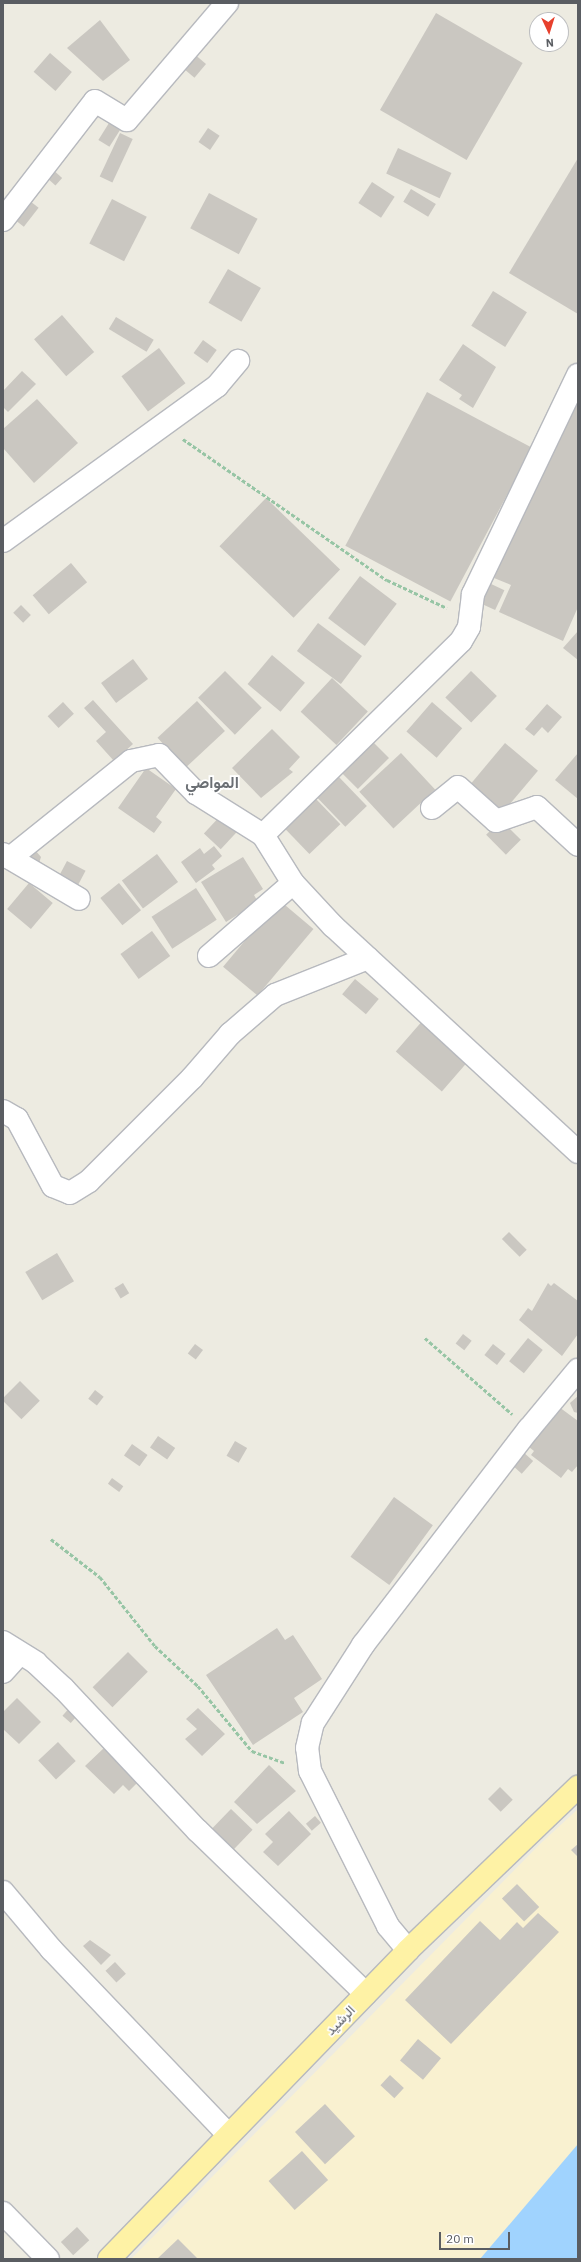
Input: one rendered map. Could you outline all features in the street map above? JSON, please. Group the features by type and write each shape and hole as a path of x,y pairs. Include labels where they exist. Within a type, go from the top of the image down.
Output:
{"main road":[{"name":"الرشيد","path":"109,2259 408,1950 578,1787"}],"street":[{"path":"3,220 95,101 127,120 227,3"},
{"path":"3,541 161,424 217,386 238,361"},
{"path":"263,835 461,641 469,618 473,594 578,375"},
{"path":"79,900 7,856 131,761 142,756 159,755 196,793 263,835 293,883 368,958 578,1152"},
{"path":"432,808 458,788 496,821 537,807 578,845"},
{"path":"210,956 293,883"},
{"path":"3,1111 17,1120 53,1186 70,1193 89,1181 192,1078 230,1034 276,995 368,958"},
{"path":"408,1950 388,1926 310,1771 307,1748 313,1723 327,1698 529,1429 578,1370"},
{"path":"3,1672 11,1648 36,1663 64,1689 197,1830 366,1994"},
{"path":"3,1892 51,1949 229,2135"},
{"path":"3,2213 48,2259"}],"path":[{"path":"161,424 387,580 469,618"},
{"path":"425,1338 529,1429"},
{"path":"51,1539 100,1576 155,1646 198,1686 252,1751 310,1771"}],"sand":[{"path":"578,1809 578,2259 131,2259 541,1843"}],"water":[{"path":"578,2144 578,2259 480,2259"}],"building":[{"path":"436,13 523,63 467,160 380,110"},
{"path":"100,20 130,60 103,81 67,48"},
{"path":"50,53 72,72 55,91 34,72"},
{"path":"193,53 206,64 194,78 181,67"},
{"path":"109,123 120,130 109,147 98,140"},
{"path":"208,128 220,136 210,150 198,142"},
{"path":"120,133 133,139 112,182 100,177"},
{"path":"398,148 451,173 440,198 386,173"},
{"path":"578,158 578,314 509,273"},
{"path":"51,168 62,178 55,185 44,175"},
{"path":"372,182 395,197 381,218 358,203"},
{"path":"411,189 436,204 428,217 403,202"},
{"path":"209,193 258,219 239,254 190,228"},
{"path":"26,198 39,208 24,227 11,217"},
{"path":"112,199 147,217 124,261 89,244"},
{"path":"228,269 261,288 241,322 208,303"},
{"path":"493,291 527,312 505,347 471,326"},
{"path":"62,315 94,352 66,376 34,339"},
{"path":"116,317 154,340 147,352 109,329"},
{"path":"203,340 217,350 207,363 194,353"},
{"path":"463,344 496,367 473,408 459,399 462,395 439,380"},
{"path":"159,348 185,383 148,411 121,376"},
{"path":"22,371 36,384 8,412 3,407 3,391"},
{"path":"427,392 532,448 450,601 345,546"},
{"path":"578,393 578,607 563,641 499,612 511,585 494,578"},
{"path":"37,399 78,443 34,483 3,448 3,429"},
{"path":"266,498 340,570 294,618 219,546"},
{"path":"71,563 87,582 49,614 33,595"},
{"path":"360,576 397,604 365,646 328,618"},
{"path":"489,583 504,590 495,610 480,603"},
{"path":"21,605 31,615 23,623 13,613"},
{"path":"318,623 362,656 341,684 297,651"},
{"path":"578,631 578,660 563,648"},
{"path":"272,655 305,683 281,712 248,684"},
{"path":"133,659 148,679 116,703 101,683"},
{"path":"225,671 262,708 235,735 198,698"},
{"path":"471,671 497,696 471,723 445,698"},
{"path":"332,678 368,711 336,745 301,712"},
{"path":"93,700 133,744 114,761 96,741 106,732 84,708"},
{"path":"197,701 225,731 185,768 158,738"},
{"path":"63,702 74,714 59,728 48,716"},
{"path":"432,702 462,728 437,758 406,731"},
{"path":"547,704 562,717 548,733 542,727 534,736 525,729"},
{"path":"272,729 300,757 289,769 293,772 261,798 232,768"},
{"path":"372,741 389,758 358,789 341,772"},
{"path":"505,743 538,771 501,814 468,787"},
{"path":"401,753 435,790 393,828 359,792"},
{"path":"578,753 578,799 555,780"},
{"path":"146,768 176,789 156,817 162,822 154,833 118,808"},
{"path":"337,775 367,806 345,827 315,796"},
{"path":"316,799 340,824 309,854 285,829"},
{"path":"223,813 240,829 221,849 204,833"},
{"path":"501,820 521,840 506,855 486,835"},
{"path":"214,846 222,856 212,865 215,869 196,883 181,862 200,848 204,854"},
{"path":"35,850 41,857 37,869 23,859"},
{"path":"157,854 178,882 143,908 122,880"},
{"path":"243,857 263,889 254,895 258,902 226,922 201,882"},
{"path":"67,861 86,871 77,888 58,878"},
{"path":"29,883 53,903 31,929 7,909"},
{"path":"119,883 141,910 122,925 100,898"},
{"path":"196,888 217,920 172,949 152,917"},
{"path":"279,900 313,929 258,996 223,967"},
{"path":"152,931 170,956 139,979 120,954"},
{"path":"355,979 379,999 366,1014 342,994"},
{"path":"424,1019 470,1059 442,1091 396,1051"},
{"path":"509,1232 527,1250 520,1257 502,1239"},
{"path":"57,1253 74,1281 42,1300 25,1272"},
{"path":"123,1283 129,1293 121,1298 114,1288"},
{"path":"548,1283 551,1286 554,1283 578,1301 578,1334 562,1356 519,1320 528,1308 532,1311"},
{"path":"463,1334 472,1341 464,1350 456,1343"},
{"path":"528,1338 543,1350 524,1373 509,1361"},
{"path":"195,1344 203,1350 196,1360 188,1354"},
{"path":"493,1344 506,1354 497,1365 484,1355"},
{"path":"20,1381 40,1401 21,1419 3,1401 3,1398"},
{"path":"95,1390 104,1397 97,1405 88,1399"},
{"path":"578,1396 578,1413 574,1412 570,1403"},
{"path":"559,1407 578,1421 578,1465 572,1472 568,1469 561,1478 531,1455 534,1451 529,1447"},
{"path":"158,1436 175,1448 167,1460 150,1447"},
{"path":"235,1441 247,1448 239,1463 226,1456"},
{"path":"132,1444 148,1455 140,1466 124,1455"},
{"path":"522,1451 533,1461 522,1474 511,1464"},
{"path":"112,1478 123,1486 119,1492 108,1484"},
{"path":"394,1497 433,1525 389,1585 351,1557"},
{"path":"277,1628 285,1640 293,1635 322,1679 294,1698 303,1712 253,1745 206,1675"},
{"path":"128,1652 148,1672 112,1707 93,1687"},
{"path":"17,1698 41,1722 19,1744 3,1729 3,1712"},
{"path":"71,1706 79,1713 71,1723 62,1716"},
{"path":"198,1708 225,1734 202,1756 185,1739 197,1729 186,1719"},
{"path":"58,1742 76,1761 56,1779 38,1760"},
{"path":"105,1747 139,1781 129,1791 123,1785 114,1794 85,1766"},
{"path":"269,1765 296,1791 257,1824 234,1802"},
{"path":"500,1787 513,1800 501,1812 488,1799"},
{"path":"231,1809 253,1830 232,1851 210,1831"},
{"path":"289,1811 311,1834 278,1866 263,1852 273,1842 265,1834"},
{"path":"315,1816 321,1823 312,1831 306,1824"},
{"path":"578,1844 578,1857 571,1850"},
{"path":"517,1884 539,1907 524,1922 502,1899"},
{"path":"538,1913 559,1932 451,2044 405,2000 480,1921 500,1940 517,1922 523,1928"},
{"path":"90,1940 111,1955 101,1965 83,1946"},
{"path":"115,1962 126,1974 116,1983 105,1971"},
{"path":"418,2039 441,2058 423,2080 400,2060"},
{"path":"390,2075 404,2088 394,2098 380,2085"},
{"path":"325,2104 355,2136 325,2164 295,2132"},
{"path":"302,2151 328,2180 295,2210 269,2181"},
{"path":"77,2227 89,2240 73,2255 61,2242"},
{"path":"178,2239 198,2259 157,2259"}],"district":[{"name":"المواصي","path":"212,782"}]}
